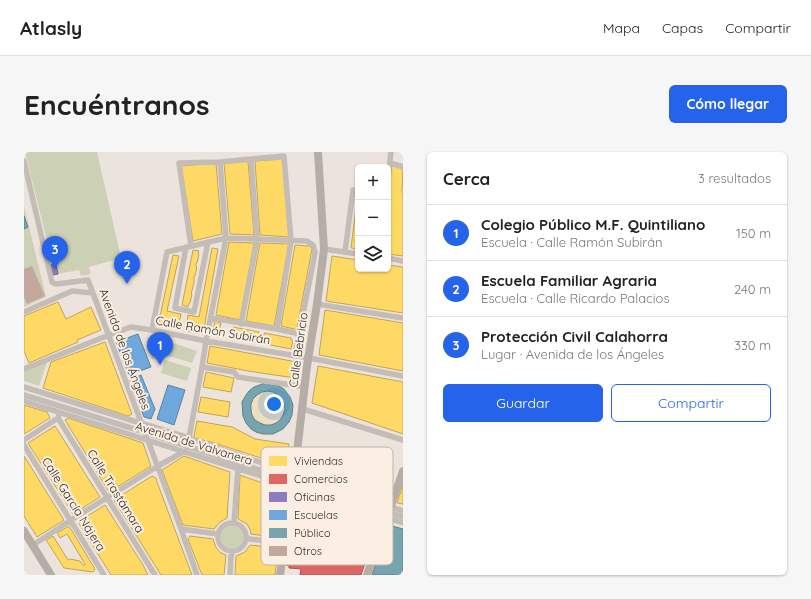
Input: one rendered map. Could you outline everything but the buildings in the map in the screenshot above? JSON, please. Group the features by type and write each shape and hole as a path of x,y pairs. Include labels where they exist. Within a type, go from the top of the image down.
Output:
{"street":[{"name":"Calle Bebricio","path":"298,447 324,249 318,152"},
{"path":"391,152 390,163 403,168"},
{"path":"208,242 194,312 175,308 188,247 179,163 220,162 284,156 291,241 277,329"},
{"path":"241,324 257,240 251,159"},
{"name":"Avenida de los Ángeles","path":"24,161 52,282 56,284 88,280 197,575"},
{"path":"189,438 226,238 220,162"},
{"path":"345,252 353,190"},
{"path":"152,330 167,252 226,238 307,241 313,245 315,253 295,355"},
{"path":"324,249 355,254"},
{"path":"391,259 403,261"},
{"path":"24,312 72,291 92,293"},
{"path":"317,304 403,318"},
{"path":"211,318 300,334"},
{"name":"Calle Ramón Subirán","path":"25,366 131,327 295,355 403,376"},
{"path":"202,367 234,372 238,377 305,387"},
{"name":"Avenida de Valvanera","path":"24,388 189,438 261,467"},
{"name":"Avenida de Valvanera","path":"24,395 261,469"},
{"name":"Avenida de Valvanera","path":"24,401 238,468 261,473"},
{"path":"303,409 403,440"},
{"path":"24,440 58,418 59,412"},
{"name":"Calle Trastámara","path":"58,418 155,575"},
{"name":"Calle García Nájera","path":"24,445 104,575"},
{"path":"33,545 158,466 185,451"},
{"path":"234,523 238,468"},
{"path":"393,498 403,471"},
{"name":"Avenida de Valvanera","path":"393,512 403,511"},
{"name":"Avenida de Valvanera","path":"393,514 403,517"},
{"name":"Avenida de Valvanera","path":"393,515 403,522"},
{"path":"230,523 234,523 244,529 246,541 244,545 237,550 229,551 219,543 218,534 222,527 230,523"},
{"path":"181,529 218,534"},
{"path":"24,531 51,575"},
{"path":"246,537 261,540"},
{"path":"230,575 233,551"},
{"name":"Calle Bebricio","path":"280,575 282,565"},
{"path":"367,575 370,565"}],"green space":[{"path":"25,152 97,152 121,258 89,267 91,274 81,276 79,270 58,274 55,273"},
{"path":"24,206 46,297 24,307"},
{"path":"156,341 166,344 161,361 151,358"},
{"path":"170,342 197,351 192,363 166,355"},
{"path":"165,360 191,368 187,381 161,373"},
{"path":"47,362 39,386 24,381 24,371"},
{"path":"232,526 240,529 243,537 240,545 232,548 224,545 221,537 224,529"}],"sand":[{"path":"265,391 271,391 280,396 284,402 284,414 280,420 271,425 265,425 256,420 251,411 251,405 256,396"}],"place":[{"name":"Protección Civil Calahorra","path":"55,269"},
{"name":"Escuela Familiar Agraria","path":"127,284"},
{"name":"Colegio Público M.F. Quintiliano","path":"160,365"}]}
